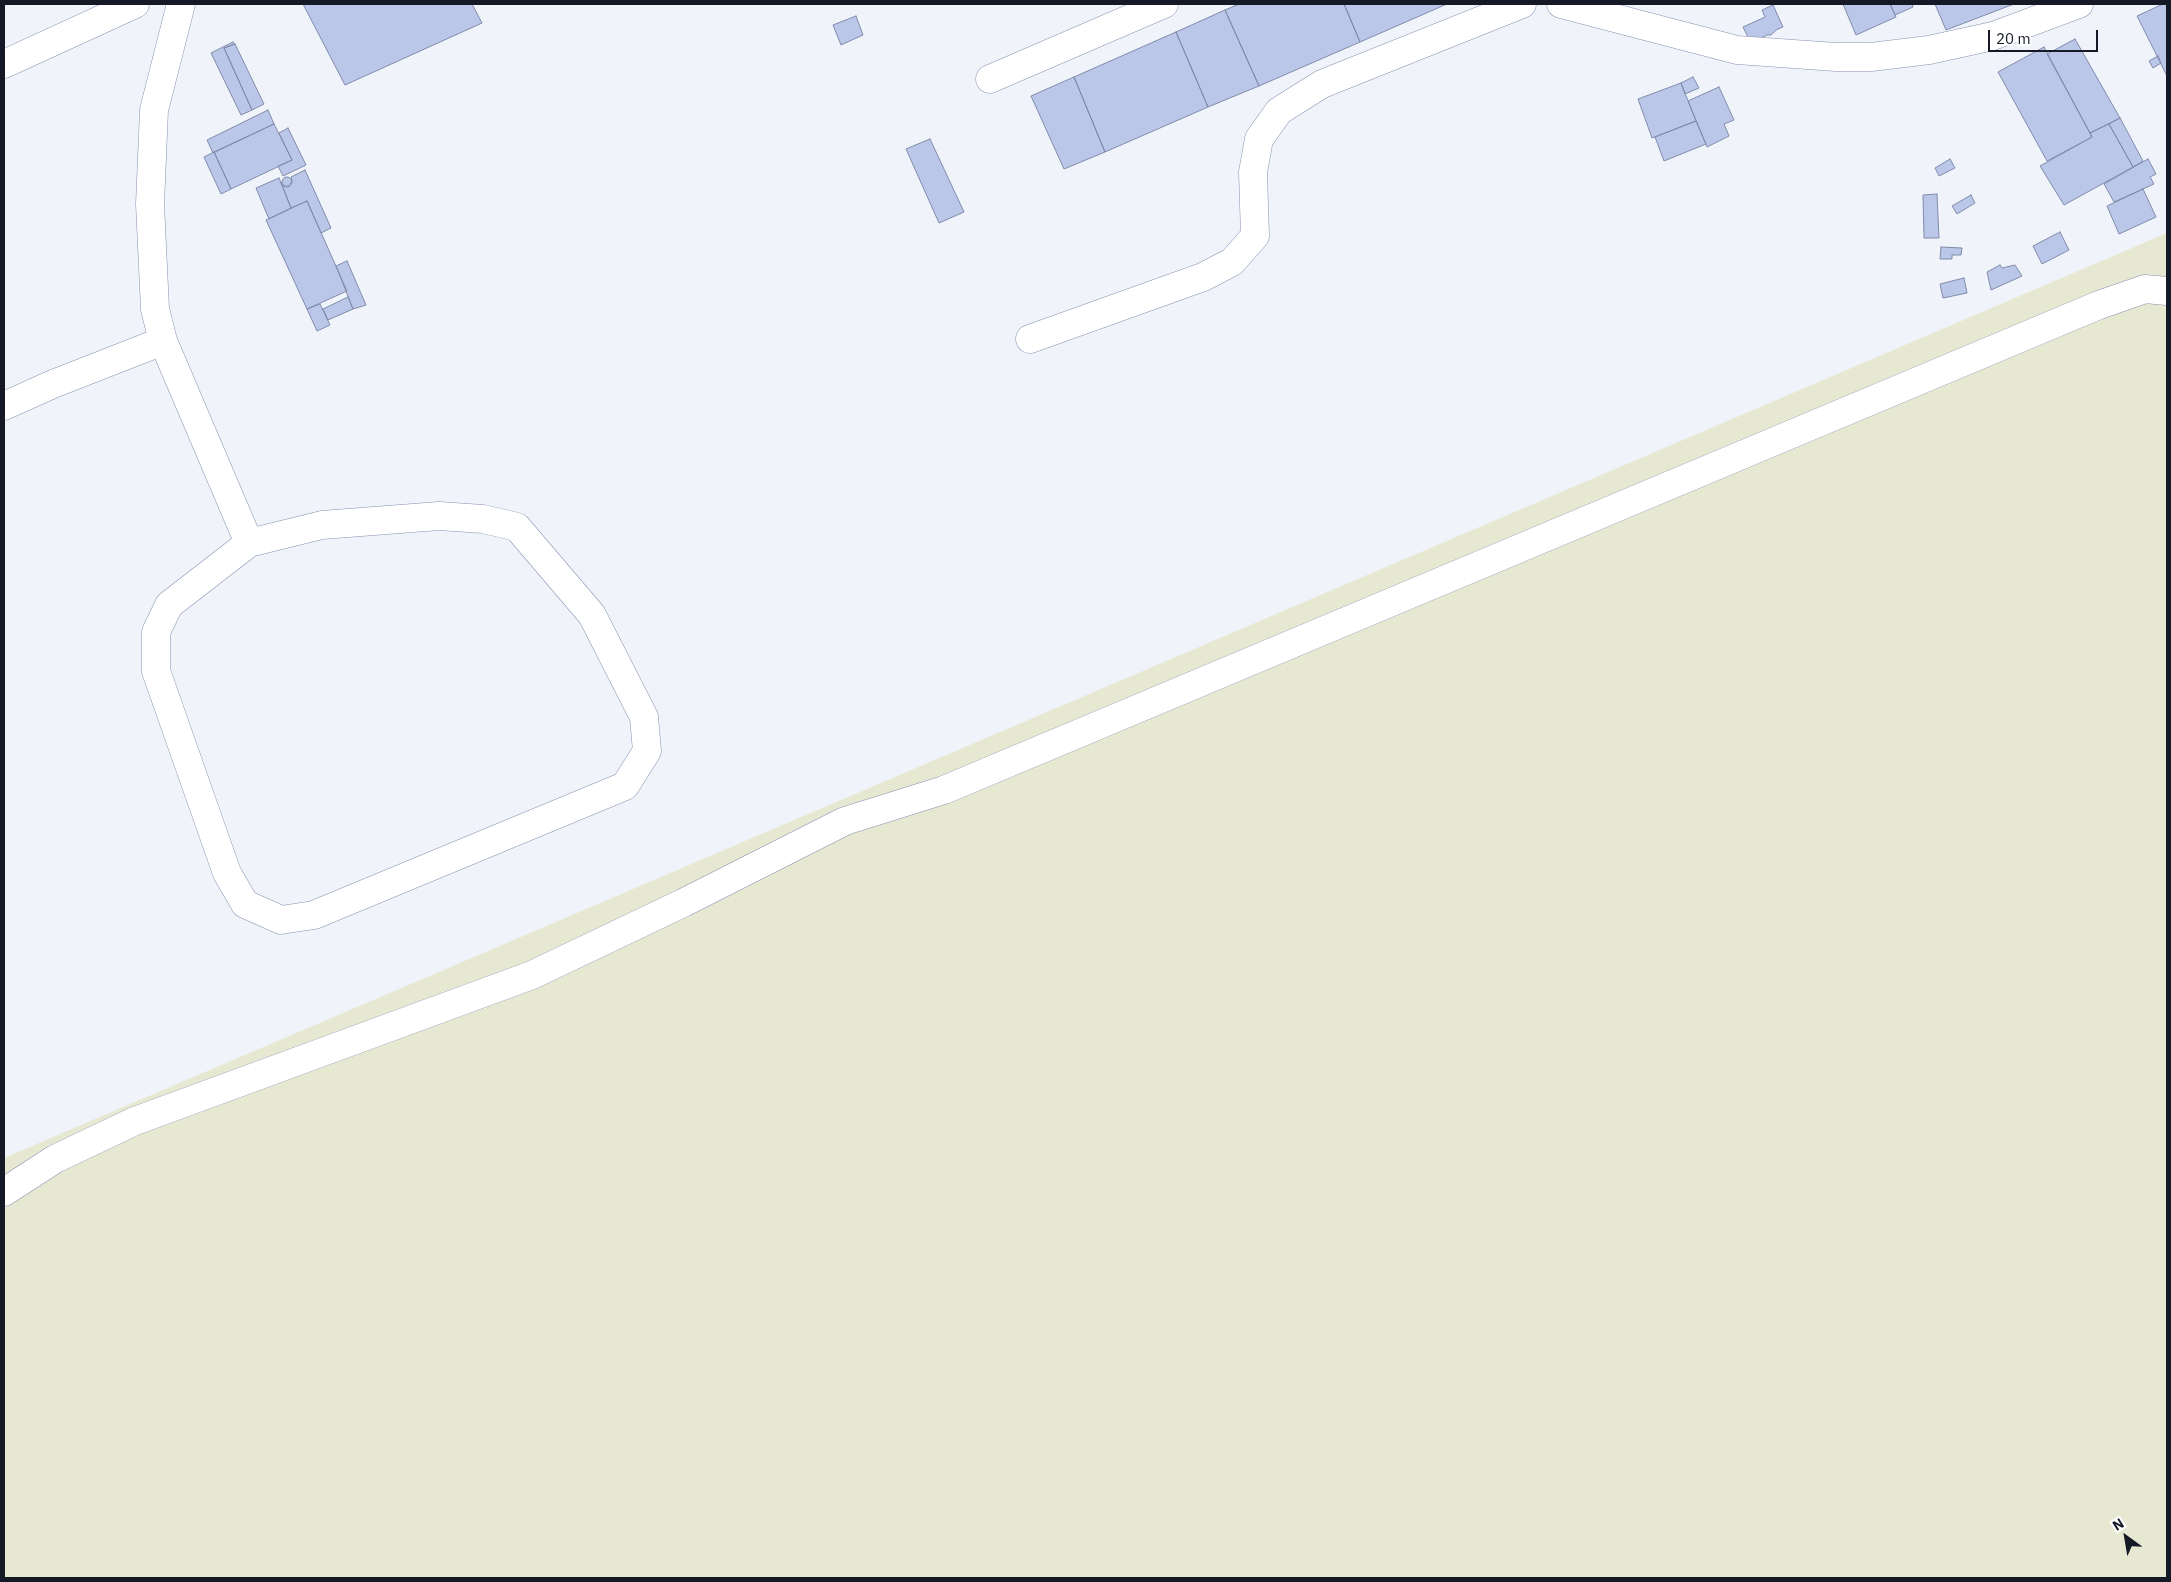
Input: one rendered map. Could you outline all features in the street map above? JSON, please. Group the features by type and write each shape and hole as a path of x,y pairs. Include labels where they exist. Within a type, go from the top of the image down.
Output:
{"lane":[{"path":"4,64 135,4"},
{"path":"181,4 154,110 150,213 155,309 163,341 249,543"},
{"path":"990,79 1164,4"},
{"path":"1030,339 1203,277 1232,262 1255,236 1253,172 1259,139 1279,111 1322,84 1522,4"},
{"path":"1561,4 1737,50 1836,57 1872,57 1929,50 1993,36 2079,4"},
{"path":"4,1192 55,1159 135,1122 532,975 683,903 845,821 954,786 2099,305 2146,289 2167,291"},
{"path":"4,406 53,384 163,341"},
{"path":"438,516 483,519 517,527 592,615 644,717 646,751 625,786 314,915 281,920 245,904 227,873 156,670 156,632 169,605 249,543 322,525 438,516"}],"green space":[{"path":"2167,233 2167,1578 4,1578 4,1158"}],"building":[{"path":"303,4 472,4 482,23 345,85"},
{"path":"1239,4 1344,4 1360,42 1259,86 1225,10"},
{"path":"1344,4 1447,4 1360,42"},
{"path":"1843,4 1890,4 1896,17 1856,35"},
{"path":"1890,4 1912,4 1913,7 1895,15"},
{"path":"1935,4 2014,4 1946,30"},
{"path":"2167,4 2167,76 2137,16"},
{"path":"1773,5 1783,27 1771,35 1751,43 1743,27 1765,17 1762,10"},
{"path":"1225,10 1259,86 1208,107 1176,32"},
{"path":"856,16 863,35 841,45 833,25"},
{"path":"1176,32 1208,107 1105,152 1074,77"},
{"path":"2075,39 2120,118 2090,133 2047,54"},
{"path":"233,42 235,44 224,48 252,110 241,115 211,53"},
{"path":"235,44 264,104 252,110 224,48"},
{"path":"2044,47 2092,137 2047,161 1998,72"},
{"path":"2158,56 2161,63 2153,68 2149,61"},
{"path":"1074,77 1105,152 1064,169 1031,96"},
{"path":"1693,77 1699,88 1685,94 1681,83"},
{"path":"1681,83 1696,121 1652,138 1638,99"},
{"path":"1719,87 1734,120 1724,124 1729,136 1707,147 1688,101"},
{"path":"268,110 274,124 213,153 207,140"},
{"path":"2120,118 2143,161 2133,167 2109,124"},
{"path":"1696,121 1706,144 1664,161 1655,137"},
{"path":"274,124 292,160 231,189 214,152"},
{"path":"2109,124 2133,167 2064,205 2040,166 2092,137 2090,133"},
{"path":"288,128 306,165 283,176 278,166 292,160 279,133"},
{"path":"930,139 964,212 939,223 906,149"},
{"path":"214,152 231,189 221,194 204,157"},
{"path":"1950,159 1955,168 1939,176 1935,168"},
{"path":"2148,159 2156,174 2150,177 2154,184 2114,202 2104,184"},
{"path":"305,170 331,228 321,233 307,201 291,208 281,182 284,186 289,186 292,181 291,177"},
{"path":"285,177 289,177 292,182 291,186 285,187 282,184 282,180"},
{"path":"279,178 291,208 269,219 256,188"},
{"path":"2143,189 2156,217 2119,234 2107,206"},
{"path":"1937,194 1939,238 1924,238 1923,195"},
{"path":"1971,195 1975,203 1957,214 1952,206"},
{"path":"307,201 347,291 307,309 266,220"},
{"path":"2060,232 2069,250 2042,264 2033,246"},
{"path":"1941,247 1962,248 1961,255 1952,255 1952,259 1940,259"},
{"path":"347,261 366,305 353,309 336,266"},
{"path":"2000,265 2002,268 2015,265 2022,276 1991,290 1987,272"},
{"path":"1964,278 1967,293 1943,298 1940,284"},
{"path":"348,297 353,309 328,320 323,309"},
{"path":"320,304 330,325 317,331 307,309"}]}
